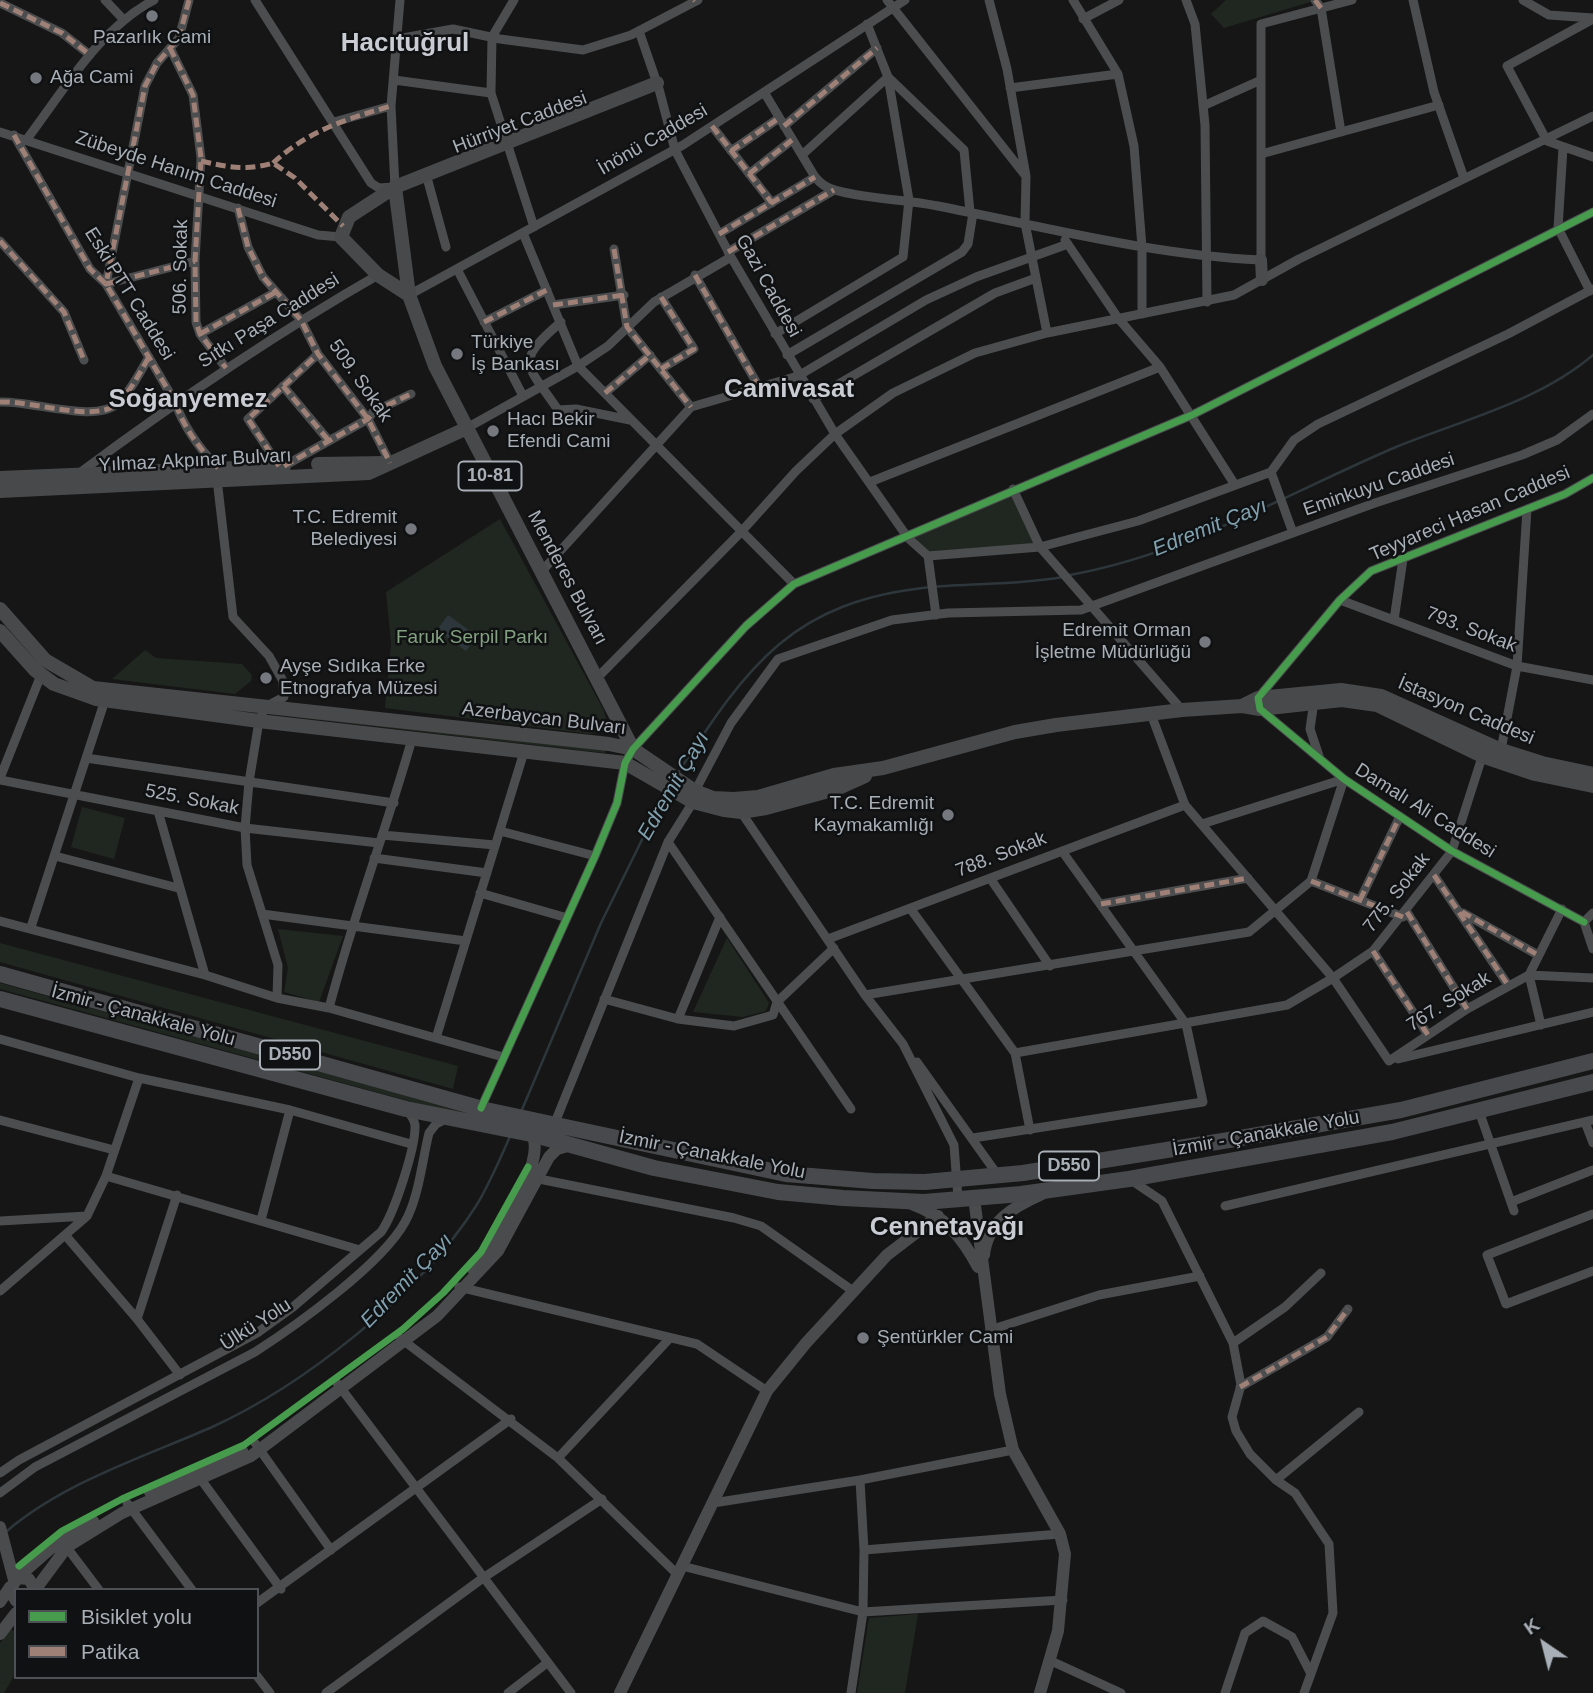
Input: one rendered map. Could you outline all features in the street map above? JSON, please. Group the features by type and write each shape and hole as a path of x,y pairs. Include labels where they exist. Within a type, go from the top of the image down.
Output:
{"highway":[{"name":"İzmir - Çanakkale Yolu","path":"0,974 539,1128 786,1174 873,1181 925,1182 1128,1157 1401,1110 1593,1061"},
{"name":"İzmir - Çanakkale Yolu","path":"0,999 406,1109 453,1117 480,1113"},
{"name":"İzmir - Çanakkale Yolu","path":"539,1128 571,1145 654,1168 778,1192 902,1201 995,1196 1129,1179 1392,1132 1593,1082"}],"main road":[{"name":"Hürriyet Caddesi","path":"341,237 349,216 395,190 658,86"},
{"name":"Menderes Bulvarı","path":"395,190 409,295 435,366 465,429 598,677 633,749"},
{"path":"341,237 377,275 409,295"},
{"name":"Yılmaz Akpınar Bulvarı","path":"0,478 78,474 369,472 465,429"},
{"name":"Yılmaz Akpınar Bulvarı","path":"0,491 282,466 390,463"},
{"name":"Azerbaycan Bulvarı","path":"0,609 45,660 84,685 412,739 625,763 647,768"},
{"name":"Azerbaycan Bulvarı","path":"0,631 41,674 71,691 105,700 633,749 647,768"},
{"name":"İstasyon Caddesi","path":"690,794 713,797 737,806 758,797 834,775 883,768 1015,732 1182,710 1315,697 1341,690 1381,696 1535,774 1593,786"},
{"name":"İstasyon Caddesi","path":"1484,750 1500,750 1542,764 1593,774"},
{"path":"647,768 690,794"}],"street":[{"path":"105,0 123,19"},
{"path":"27,139 90,55 123,19 154,0"},
{"path":"189,0 179,37 157,63 145,86 106,284 195,261"},
{"path":"255,0 371,184 395,190"},
{"name":"10-81","path":"395,190 391,106 400,0"},
{"path":"514,0 492,37 491,93 534,227"},
{"path":"397,38 453,29 583,50 639,31 696,0"},
{"name":"İnönü Caddesi","path":"409,295 675,150 867,24 890,3 905,0"},
{"path":"989,0 1010,88 1026,176 1025,223 1047,334"},
{"path":"1073,0 1118,74 1134,145 1142,247 1142,314"},
{"path":"1083,19 1119,0"},
{"path":"1186,0 1195,24 1203,106 1207,302"},
{"path":"1262,279 1261,24 1318,4 1352,0"},
{"path":"1413,0 1439,105 1464,178"},
{"path":"1523,0 1549,15 1593,18"},
{"path":"0,3 62,33 90,55"},
{"path":"890,3 1026,176"},
{"path":"1318,4 1341,132"},
{"path":"1593,18 1507,66 1547,141 1593,157"},
{"path":"775,334 903,257 909,200 888,77 867,24"},
{"name":"Gazi Caddesi","path":"639,31 658,86 675,150 729,254 798,376 835,435 908,538 928,556"},
{"path":"731,151 781,122 877,47"},
{"name":"506. Sokak","path":"170,48 193,95 201,158 195,261 197,322 200,334 226,368"},
{"path":"1010,88 1118,74"},
{"path":"802,155 888,77"},
{"path":"787,355 964,251 972,212 964,150 888,77"},
{"path":"394,80 491,93"},
{"path":"1203,106 1261,80"},
{"path":"764,92 815,177 821,184 834,190 909,200 1142,247 1206,257 1261,260"},
{"path":"1261,154 1439,105"},
{"path":"334,122 391,106"},
{"path":"598,677 741,532 796,471 835,435 893,393 975,353 1118,318 1234,295 1593,116"},
{"path":"712,126 772,203"},
{"name":"Zübeyde Hanım Caddesi","path":"0,132 329,239 341,237"},
{"name":"Eski PTT Caddesi","path":"14,135 90,269 106,284 149,357 175,402 182,422 218,473"},
{"path":"749,174 792,140"},
{"path":"936,615 928,556 1040,547 1138,521 1271,472 1294,440 1318,424 1592,290 1558,228 1563,148"},
{"path":"427,177 446,247"},
{"path":"719,234 815,177"},
{"path":"465,429 578,366 608,346 661,297 834,190"},
{"name":"509. Sokak","path":"238,208 248,247 263,277 300,320 318,354 368,419 390,463"},
{"path":"480,1113 564,918 595,856 617,803 625,763 633,749 746,626 794,584 908,538 1013,489 1192,415 1593,212"},
{"path":"1059,230 1118,318 1160,367 1235,485"},
{"path":"523,233 578,366 794,584"},
{"path":"0,241 64,312 84,360"},
{"path":"541,572 691,407 798,376 926,300 1031,255 1068,244"},
{"path":"614,249 624,295 627,327 691,407"},
{"path":"457,269 523,396"},
{"name":"Sıtkı Paşa Caddesi","path":"78,474 226,368 377,275"},
{"path":"695,275 759,387"},
{"path":"813,399 995,293 1036,278"},
{"path":"484,322 547,290"},
{"path":"200,334 276,292"},
{"path":"553,305 624,295"},
{"path":"660,369 694,349 661,297"},
{"path":"561,323 535,344 530,354 530,368 558,410 576,409 631,420"},
{"path":"318,354 248,419 282,466 368,419 373,412 411,394"},
{"path":"605,393 650,355"},
{"path":"0,402 17,401 101,413 118,404 149,357"},
{"path":"870,482 1160,367"},
{"path":"283,386 329,441"},
{"name":"Eminkuyu Caddesi","path":"539,1128 604,999 690,794 731,723 778,659 892,620 936,615 1081,610 1088,602 1540,448 1572,431 1593,414"},
{"path":"1271,472 1293,533"},
{"path":"218,473 233,617 269,656 283,681 284,697 262,714 249,782 245,828 247,865 278,965 277,998"},
{"name":"Teyyareci Hasan Caddesi","path":"1259,704 1340,600 1371,571 1565,494 1593,478"},
{"path":"1013,489 1040,547 1182,710"},
{"path":"1500,750 1517,666 1527,509"},
{"path":"1394,620 1403,559"},
{"name":"793. Sokak","path":"1340,600 1517,666 1593,680"},
{"path":"0,779 41,674"},
{"path":"1315,697 1310,729 1321,760"},
{"path":"30,927 105,700"},
{"name":"Damalı Ali Caddesi","path":"1259,704 1344,779 1452,850 1584,922"},
{"path":"1152,714 1185,805 1333,978 1389,1061 1593,1012"},
{"path":"330,1008 351,926 394,803 412,739"},
{"name":"775. Sokak","path":"1015,1054 1287,1005 1333,978 1373,951 1405,914 1452,850 1484,750"},
{"path":"436,1038 524,752"},
{"path":"86,758 394,803"},
{"name":"525. Sokak","path":"0,779 245,828 495,845"},
{"path":"1202,824 1344,779"},
{"path":"865,995 1135,953 1249,932 1311,881 1344,779"},
{"name":"788. Sokak","path":"831,943 910,908 1185,805"},
{"path":"737,806 865,995 998,1174 995,1196"},
{"path":"158,811 205,975"},
{"path":"1360,900 1400,816"},
{"path":"500,831 595,856"},
{"path":"668,842 851,1109"},
{"path":"973,1138 1203,1102 1186,1024 1062,851"},
{"path":"55,856 178,888"},
{"path":"374,858 487,873"},
{"path":"1434,875 1508,985"},
{"path":"990,878 1050,966"},
{"path":"1101,904 1248,878"},
{"path":"1311,881 1405,914 1467,1009"},
{"path":"480,893 564,918"},
{"path":"910,908 1015,1054 1030,1130"},
{"path":"1541,1025 1529,975 1562,909"},
{"path":"1460,911 1538,955"},
{"path":"1593,913 1584,922 1593,949"},
{"path":"262,914 466,941"},
{"path":"678,1019 720,917"},
{"path":"0,921 205,975 277,998 330,1008 503,1057"},
{"path":"604,999 678,1019 734,1026 774,1015 776,1002 831,943"},
{"path":"1373,951 1428,1035"},
{"name":"767. Sokak","path":"1389,1061 1467,1009 1529,975 1593,978"},
{"path":"0,1039 139,1078 290,1110 411,1144"},
{"path":"903,1044 935,1102 954,1145 959,1178 982,1273 1013,1450 1060,1534 1065,1554 1063,1600 1040,1693"},
{"path":"0,1291 87,1216 106,1176 139,1078"},
{"name":"Ülkü Yolu","path":"0,1473 19,1460 257,1333 360,1250 391,1218 415,1123 406,1109"},
{"path":"261,1220 290,1110"},
{"path":"1479,1111 1512,1206 1593,1170"},
{"name":"Ülkü Yolu","path":"0,1493 35,1467 255,1352 285,1332 364,1268 393,1242 407,1219 432,1129 453,1117"},
{"path":"0,1120 114,1150"},
{"path":"1225,1206 1589,1121 1593,1143"},
{"path":"0,1602 13,1579 65,1544 129,1506 257,1446 402,1339 461,1288 498,1251 532,1178 539,1128"},
{"path":"532,1178 557,1149 571,1145"},
{"path":"106,1176 360,1250"},
{"path":"532,1178 734,1218 761,1226 853,1291"},
{"path":"1129,1179 1150,1190 1162,1201 1233,1343 1240,1387 1232,1417 1236,1432 1250,1454 1276,1480 1295,1493 1329,1544 1333,1613 1304,1693"},
{"path":"982,1273 985,1245 995,1223 1021,1204 1054,1190"},
{"path":"137,1319 177,1195"},
{"path":"902,1201 938,1216 954,1228 982,1273"},
{"path":"1593,1214 1487,1255 1506,1304 1593,1271"},
{"path":"0,1222 87,1216"},
{"path":"620,1693 767,1391 887,1255 938,1216"},
{"path":"66,1236 137,1319 180,1375"},
{"path":"1233,1343 1285,1307 1321,1273"},
{"path":"990,1330 1026,1321 1098,1294 1200,1276"},
{"path":"461,1288 697,1344 767,1391"},
{"path":"1240,1387 1327,1337 1348,1309"},
{"path":"558,1458 670,1338"},
{"path":"402,1339 558,1458 680,1571 863,1612 1063,1600"},
{"path":"339,1385 571,1693"},
{"path":"1276,1480 1359,1412"},
{"path":"259,1602 281,1589 331,1550 417,1490 510,1419"},
{"path":"257,1446 331,1550"},
{"path":"713,1503 860,1480 1013,1450"},
{"path":"197,1475 281,1589"},
{"path":"851,1693 863,1612 864,1550 860,1480"},
{"path":"326,1693 483,1578 602,1499"},
{"path":"129,1506 190,1588"},
{"path":"0,1527 14,1588"},
{"path":"864,1550 1060,1534"},
{"path":"36,1588 65,1544"},
{"path":"65,1544 98,1588"},
{"path":"13,1579 29,1579 34,1588"},
{"path":"0,1634 14,1616"},
{"path":"1225,1693 1245,1633 1263,1621 1292,1637 1311,1674"},
{"path":"1049,1660 1121,1693"},
{"path":"508,1693 547,1662"},
{"path":"259,1679 270,1693"}],"green space":[{"path":"1226,0 1317,0 1224,28 1211,14"},
{"path":"1013,489 1040,547 928,556 908,538"},
{"name":"Faruk Serpil Parkı","path":"500,519 603,709 606,718 600,731 591,734 385,708 391,643 386,592"},
{"path":"145,650 156,658 242,664 252,675 251,681 235,694 112,679"},
{"path":"296,714 605,750 605,753 292,717"},
{"path":"82,807 125,818 114,859 71,847"},
{"path":"278,929 343,936 319,1002 284,992 288,968"},
{"path":"727,938 769,1003 766,1011 743,1017 693,1012"},
{"path":"0,943 458,1066 453,1089 0,962"},
{"path":"0,983 487,1118 445,1111 0,989"},
{"path":"918,1614 905,1693 857,1693 869,1618"},
{"path":"11,1629 14,1631 14,1676 4,1693 0,1693 0,1643"}],"shaded area":[{"path":"448,615 477,636 466,651 437,630"}],"waterway":[{"name":"Edremit Çayı","path":"1070,575 1155,553 1196,537 1396,447 1524,398 1593,355"},
{"name":"Edremit Çayı","path":"678,773 752,670 779,645 808,624 843,607 883,595 931,587 1014,583 1063,577"},
{"name":"Edremit Çayı","path":"521,1112 601,923 665,793"},
{"name":"Edremit Çayı","path":"7,1531 29,1514 78,1485 246,1410 321,1362 357,1334 392,1303 453,1239 481,1197 511,1134"}],"marked path":[{"path":"189,0 179,38 157,63 145,86 106,284 195,261"},
{"path":"1315,0 1321,8"},
{"path":"0,3 62,33 90,55"},
{"path":"170,48 193,95 201,158 195,261 196,322 200,334 226,368"},
{"path":"784,126 877,48"},
{"path":"273,163 314,134 343,121 391,106"},
{"path":"731,151 779,118"},
{"path":"712,126 772,203"},
{"path":"14,135 90,269 106,284 188,429 218,468"},
{"path":"749,174 792,140"},
{"path":"201,161 237,167 273,163 295,178 343,226"},
{"path":"719,234 815,177"},
{"path":"728,252 834,190"},
{"path":"238,208 248,247 263,277 301,320 318,354 368,419 390,463"},
{"path":"0,241 64,312 84,360"},
{"path":"614,249 627,327 691,407"},
{"path":"695,275 759,387"},
{"path":"484,322 547,290"},
{"path":"200,334 276,292"},
{"path":"553,305 624,295"},
{"path":"661,297 694,349 661,369"},
{"path":"279,466 248,419 318,354"},
{"path":"605,393 650,355"},
{"path":"0,402 62,410 108,409 127,393 149,357"},
{"path":"283,386 329,441"},
{"path":"284,466 368,419 373,412 411,394"},
{"path":"1360,900 1400,816"},
{"path":"1434,875 1508,985"},
{"path":"1101,904 1248,878"},
{"path":"1311,881 1403,917"},
{"path":"1407,912 1467,1009"},
{"path":"1462,912 1538,955"},
{"path":"1373,951 1428,1035"},
{"path":"1240,1387 1327,1337 1348,1309"}],"cycle path":[{"path":"481,1108 595,856 617,803 625,763 633,749 746,626 794,584 1192,415 1593,212"},
{"path":"1584,922 1452,851 1344,779 1260,709 1258,698 1340,600 1371,571 1565,494 1593,478"},
{"path":"19,1566 62,1531 122,1499 244,1445 403,1329 443,1293 481,1252 528,1167"}],"place":[{"name":"Pazarlık Cami","path":"152,16"},
{"name":"Ağa Cami","path":"36,78"},
{"name":"Türkiye İş Bankası","path":"457,354"},
{"name":"Hacı Bekir Efendi Cami","path":"493,431"},
{"name":"T.C. Edremit Belediyesi","path":"411,529"},
{"name":"Edremit Orman İşletme Müdürlüğü","path":"1205,642"},
{"name":"Ayşe Sıdıka Erke Etnografya Müzesi","path":"266,678"},
{"name":"T.C. Edremit Kaymakamlığı","path":"948,815"},
{"name":"Şentürkler Cami","path":"863,1338"}],"district":[{"name":"Hacıtuğrul","path":"405,44"},
{"name":"Camivasat","path":"789,390"},
{"name":"Soğanyemez","path":"188,400"},
{"name":"Cennetayağı","path":"947,1228"}]}
